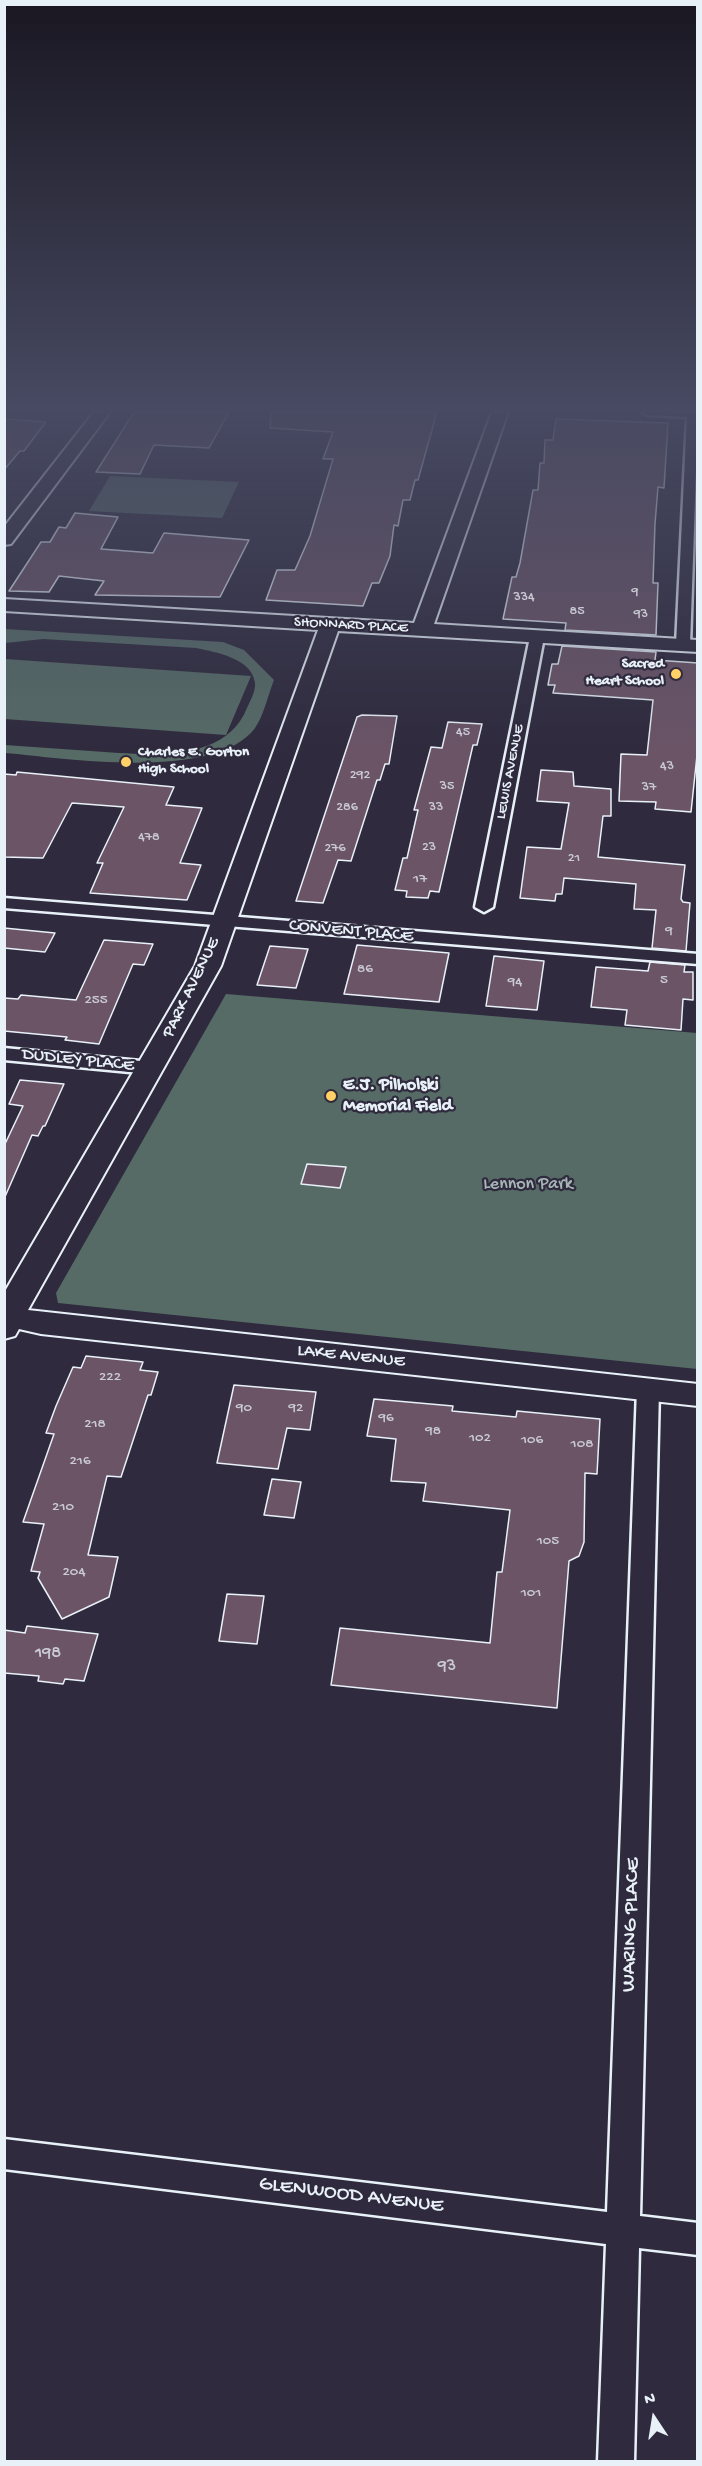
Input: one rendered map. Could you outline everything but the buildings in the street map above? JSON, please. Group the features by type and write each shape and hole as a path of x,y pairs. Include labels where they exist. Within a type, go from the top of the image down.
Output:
{"street":[{"path":"4,540 14,527"},
{"path":"422,630 459,527"},
{"path":"690,645 692,527"},
{"name":"SHONNARD PLACE","path":"4,606 690,645"},
{"name":"PARK AVENUE","path":"6,1320 208,966 330,625"},
{"name":"LEWIS AVENUE","path":"484,907 537,637"},
{"name":"CONVENT PLACE","path":"4,903 698,959"},
{"name":"DUDLEY PLACE","path":"4,1054 151,1068"},
{"name":"LAKE AVENUE","path":"6,1320 698,1395"},
{"name":"WARING PLACE","path":"616,2462 648,1389"},
{"name":"GLENWOOD AVENUE","path":"4,2154 698,2239"}],"green space":[{"path":"5,629 223,642 244,650 274,680 255,728 235,745 207,755 174,761 137,763 99,762 5,753 5,745 133,754 179,752 201,748 220,740 236,727 247,708 255,683 252,674 240,662 196,648 43,639 5,643"},
{"path":"5,659 251,676 226,735 5,719"},
{"name":"Lennon Park","path":"226,994 697,1033 697,1369 58,1303 56,1293"}],"place":[{"name":"Sacred Heart School","path":"676,674"},
{"name":"Charles E. Gorton High School","path":"126,762"},
{"name":"E.J. Pilholski Memorial Field","path":"331,1096"}]}
